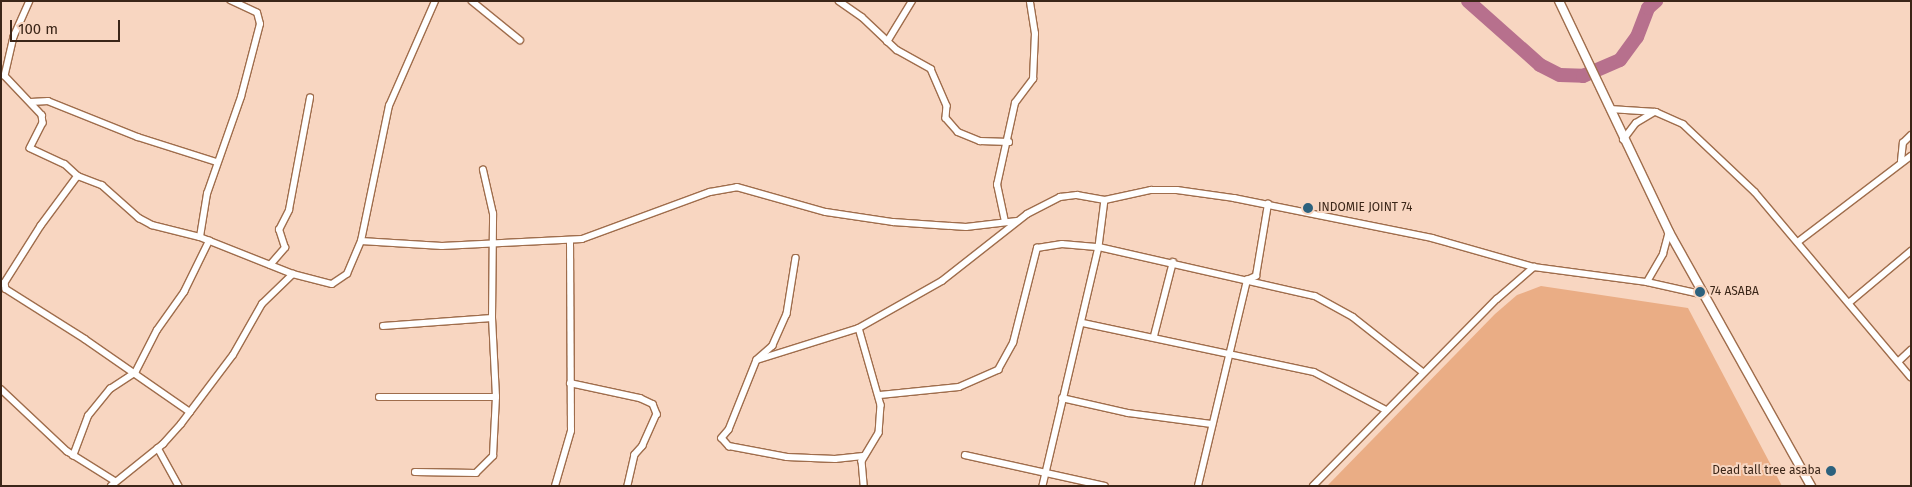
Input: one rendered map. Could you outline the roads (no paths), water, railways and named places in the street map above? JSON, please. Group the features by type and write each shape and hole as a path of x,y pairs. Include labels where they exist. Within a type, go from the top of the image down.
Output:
{"main road":[{"path":"1559,1 1623,140 1669,232 1706,295 1811,486"}],"street":[{"path":"30,1 14,37 5,76 31,102 43,120 30,148 65,164 78,176 102,186 139,218 152,225 209,240 293,274 324,283 339,281 347,274 361,240 389,106 435,1"},
{"path":"200,237 207,194 241,96 260,24 257,13 231,1"},
{"path":"472,1 520,40"},
{"path":"839,1 862,17 887,42 931,69 948,106 946,118 958,132 980,140 1009,142"},
{"path":"887,42 912,1"},
{"path":"1005,222 997,185 1009,142 1015,103 1033,79 1035,34 1030,1"},
{"path":"270,265 285,248 279,230 289,210 310,98"},
{"path":"31,102 48,101 138,137 218,162"},
{"path":"1610,109 1656,112 1683,124 1716,153 1755,192 1850,302 1911,377"},
{"path":"1623,140 1636,123 1656,112"},
{"path":"1901,161 1904,143 1911,135"},
{"path":"1798,242 1901,161 1911,156"},
{"path":"415,472 476,473 493,456 496,398 492,318 493,214 483,170"},
{"path":"78,176 46,218 5,286 8,292 135,373 190,412"},
{"path":"361,240 410,245 494,245 570,241 590,237 727,188 753,191 853,217 966,227 1019,220"},
{"path":"757,360 859,328 942,282 1019,220 1060,197 1077,195 1105,200 1151,190 1177,190 1268,204 1432,238 1534,267 1647,282 1706,295"},
{"path":"1043,486 1062,398 1083,323 1099,247 1105,200"},
{"path":"1247,280 1256,276 1268,204"},
{"path":"1647,282 1663,254 1669,232"},
{"path":"73,456 88,416 110,389 135,373 157,330 184,292 209,240"},
{"path":"556,486 569,448 570,241"},
{"path":"880,395 959,387 998,370 1013,343 1037,248 1062,244 1099,247 1173,262 1315,296 1353,317 1423,372"},
{"path":"1850,302 1911,251"},
{"path":"796,258 787,314 772,346 757,360 729,430 722,438 725,443 796,458 835,459 863,456"},
{"path":"1154,336 1173,262"},
{"path":"1313,486 1423,372 1534,267"},
{"path":"1,389 73,456 113,484 158,448 190,412 234,355 262,304 293,274"},
{"path":"1198,486 1231,354 1247,280"},
{"path":"383,326 492,318"},
{"path":"1083,323 1154,336 1314,372 1386,410"},
{"path":"859,328 880,395 879,433 863,456 864,486"},
{"path":"1899,361 1911,350"},
{"path":"570,384 622,394 654,404 657,414 643,446 635,455 628,486"},
{"path":"379,397 496,398"},
{"path":"1062,398 1128,413 1212,424"},
{"path":"158,448 179,486"},
{"path":"965,455 1046,471 1104,486"}],"waterway":[{"path":"1468,1 1540,65 1560,75 1583,76 1620,60 1637,37 1648,8 1656,1"}],"place":[{"name":"INDOMIE JOINT 74","path":"1308,208"},
{"name":"74 ASABA","path":"1700,292"},
{"name":"Dead tall tree asaba","path":"1831,471"}]}
